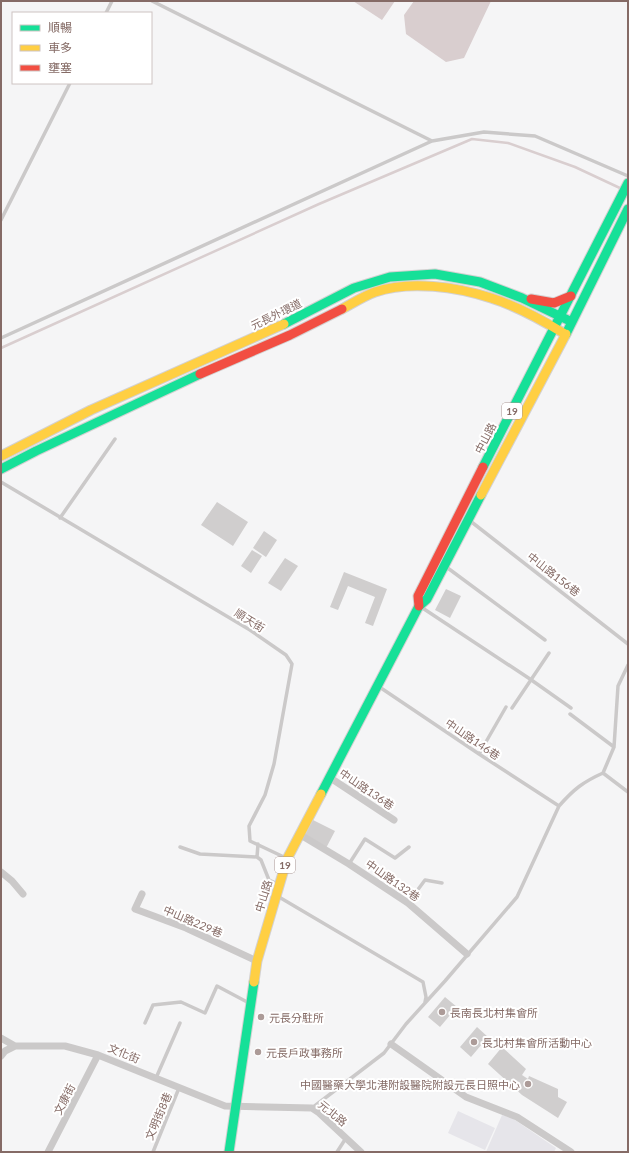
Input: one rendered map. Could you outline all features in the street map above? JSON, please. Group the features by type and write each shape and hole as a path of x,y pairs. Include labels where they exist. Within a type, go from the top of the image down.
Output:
{"main road":[{"name":"中山路","path":"419,606 418,596 572,296 628,182"},
{"name":"中山路","path":"229,1152 257,961 287,859 419,606 427,599 445,565 572,322 628,208"},
{"name":"元長外環道","path":"1,456 91,410 272,330 354,288 390,277 435,274 480,282 522,298 572,322"},
{"path":"1,469 188,379 290,335 375,292 404,286 439,286 492,298 534,316 565,334"},
{"path":"522,298 554,303 572,296"}],"street":[{"name":"中山路136巷","path":"329,777 394,820"},
{"name":"中山路132巷","path":"299,834 349,864 408,903 467,954"},
{"path":"1,872 12,881 23,894"},
{"name":"中山路229巷","path":"142,894 135,909 186,928 257,961"},
{"path":"1,1038 14,1046 5,1051 1,1056"},
{"path":"391,1044 466,1097 517,1117 571,1152"},
{"name":"文化街","path":"14,1046 65,1046 98,1055 225,1106 236,1107"},
{"name":"文康街","path":"48,1152 98,1055"},
{"name":"元北路","path":"236,1107 312,1108 361,1152"}],"lane":[{"path":"106,12 112,1"},
{"path":"152,1 432,140"},
{"path":"1,220 69,84"},
{"path":"1,338 432,140 484,132 535,136 628,176"},
{"path":"60,518 114,439"},
{"name":"順天街","path":"1,482 250,630 286,655 292,664 274,764 266,794 249,826 250,841 258,844"},
{"name":"中山路156巷","path":"468,520 628,644"},
{"path":"445,565 545,640"},
{"path":"419,606 530,679 571,708"},
{"path":"512,708 549,652"},
{"path":"312,1108 384,1053 406,1024 516,897 559,806 569,794 586,781 604,773 614,747 618,686 628,665"},
{"name":"中山路146巷","path":"377,686 559,806"},
{"path":"479,754 506,707"},
{"path":"570,714 614,747"},
{"path":"604,773 628,792"},
{"path":"349,864 365,839 395,858 409,847"},
{"path":"257,856 258,844 287,859"},
{"path":"180,847 200,854 257,856 262,860 269,880 279,884"},
{"path":"408,903 425,880 442,883"},
{"path":"276,895 423,982 426,997 425,1002"},
{"path":"145,1023 153,1005 181,1002 205,1013 216,986 250,1004"},
{"path":"156,1078 180,1022"},
{"name":"文明街8巷","path":"152,1152 179,1088"},
{"path":"337,1152 346,1138"}],"shaded area":[{"path":"353,1 395,1 382,20"},
{"path":"414,1 491,1 464,58 446,62 406,34 404,15"},
{"path":"458,1111 495,1128 485,1150 448,1133"},
{"path":"502,1115 512,1118 556,1148 554,1152 486,1152"}],"building":[{"path":"217,502 248,522 233,546 201,525"},
{"path":"264,531 277,540 266,557 253,548"},
{"path":"252,550 262,556 251,573 241,566"},
{"path":"285,558 298,566 281,591 268,583"},
{"path":"344,572 387,589 373,626 365,623 375,597 348,586 338,610 330,607"},
{"path":"446,589 461,596 450,618 435,610"},
{"path":"313,820 335,831 325,850 305,834"},
{"name":"長南長北村集會所","path":"445,997 457,1007 440,1027 428,1017"},
{"name":"長北村集會所活動中心","path":"477,1027 488,1037 471,1057 460,1047"},
{"name":"中國醫藥大學北港附設醫院附設元長日照中心","path":"502,1047 526,1069 522,1075 528,1079 529,1076 558,1089 558,1097 567,1102 558,1118 522,1095 488,1064"}],"waterway":[{"path":"1,348 319,204 472,139 508,143 575,167 622,189"}],"traffic: fast":[{"path":"483,467 628,183"},
{"path":"566,334 628,209"},
{"path":"284,324 354,288 390,277 435,274 480,282 522,298 572,322"},
{"path":"1,469 200,374"},
{"path":"321,794 419,606 427,599 481,495"},
{"path":"229,1152 254,982"}],"traffic: slow":[{"path":"342,309 375,292 389,288 403,286 433,286 478,294 501,301 529,314 565,334"},
{"path":"1,456 91,410 284,324"},
{"path":"481,495 566,334"},
{"path":"254,982 257,961 287,859 321,794"}],"traffic: jam":[{"path":"531,299 554,303 571,296"},
{"path":"200,374 290,335 342,309"},
{"path":"419,606 418,596 483,467"}],"place":[{"name":"長南長北村集會所","path":"442,1012"},
{"name":"元長分駐所","path":"261,1017"},
{"name":"長北村集會所活動中心","path":"474,1042"},
{"name":"元長戶政事務所","path":"258,1052"},
{"name":"中國醫藥大學北港附設醫院附設元長日照中心","path":"528,1084"}]}
